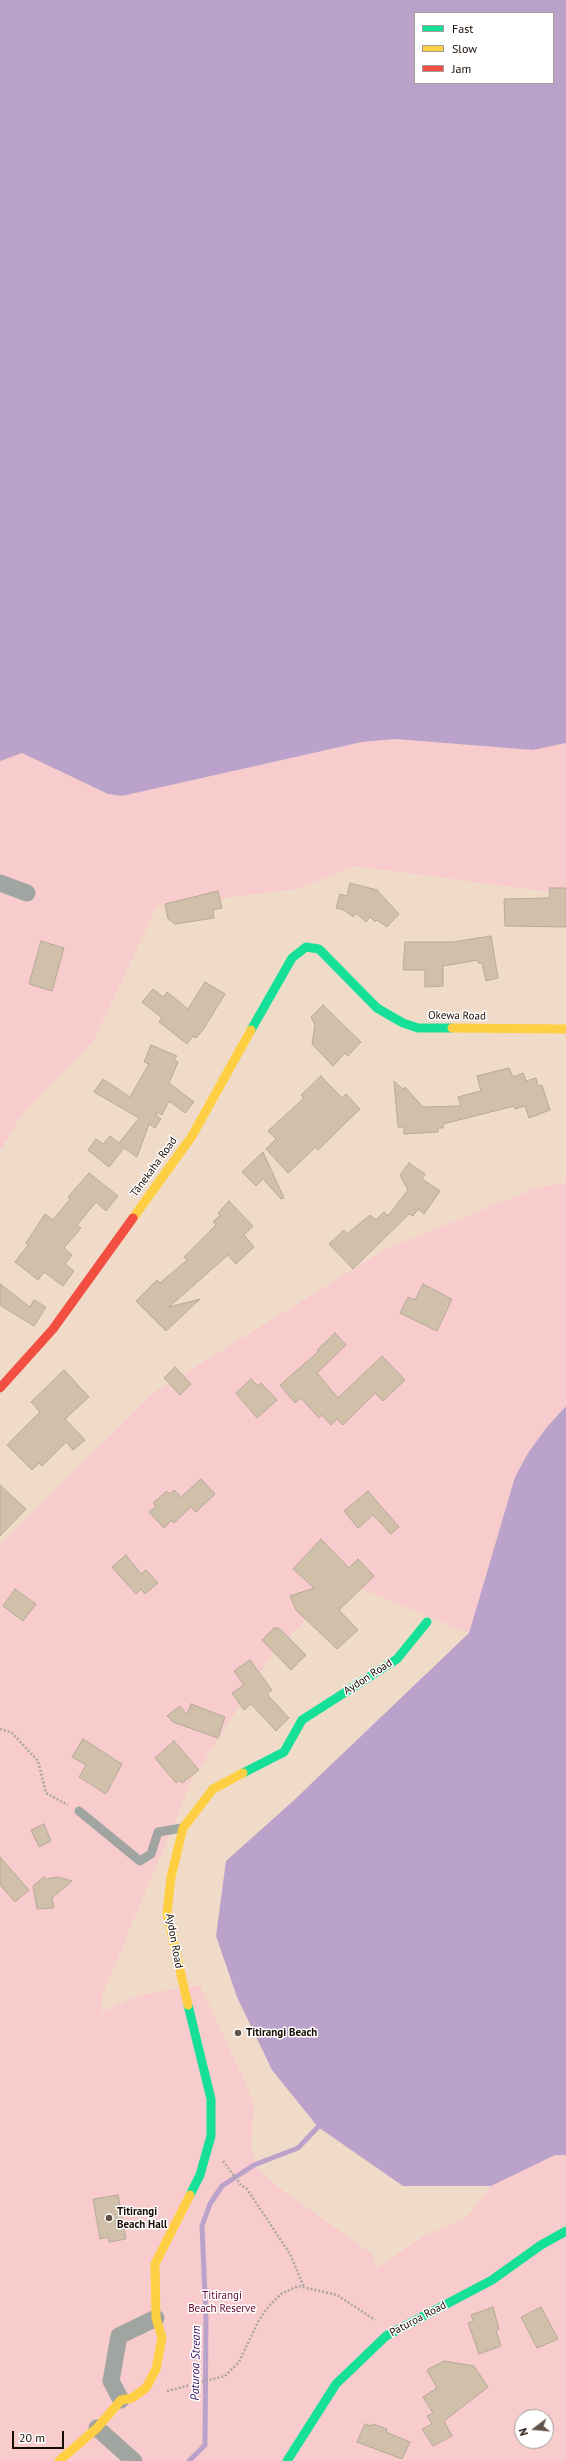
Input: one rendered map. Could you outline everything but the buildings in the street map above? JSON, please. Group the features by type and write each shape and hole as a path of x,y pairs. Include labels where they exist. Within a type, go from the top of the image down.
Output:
{"street":[{"path":"0,883 27,893"},
{"name":"Okewa Road","path":"306,947 319,949 377,1008 403,1023 418,1028 566,1029"},
{"name":"Tānekaha Road","path":"0,1388 53,1329 192,1136 292,958 301,949 306,947"},
{"name":"Aydon Road","path":"59,2461 97,2428 121,2400 132,2398 146,2388 156,2369 162,2338 156,2318 155,2264 200,2175 211,2136 211,2099 177,1962 167,1913 171,1877 184,1828 214,1789 284,1752 302,1720 397,1659 427,1622"},
{"name":"Paturoa Road","path":"287,2461 336,2384 386,2336 421,2315 492,2280 541,2245 566,2231"},
{"path":"121,2400 111,2381 119,2336 156,2318"},
{"path":"97,2428 134,2461"}],"lane":[{"path":"79,1811 99,1825 140,1861 151,1854 158,1832 184,1828"}],"path":[{"path":"0,1729 12,1733 38,1761 46,1794 79,1811"},
{"path":"232,2171 241,2185 247,2188 290,2254 304,2287"},
{"path":"185,2387 221,2378 238,2362 259,2320 268,2307 281,2294 298,2286 337,2296 376,2321 386,2336"}],"green space":[{"path":"0,592 35,759 108,794 122,796 362,742 395,739 533,750 566,743 566,894 354,866 298,889 157,906 94,1040 21,1116 0,1151"},
{"name":"Titirangi Beach Reserve","path":"566,1183 566,1406 547,1427 528,1453 515,1477 469,1633 345,1582 276,1649 192,1780 102,1996 102,2012 139,1995 200,1985 254,2102 251,2148 257,2168 282,2190 372,2254 377,2268 422,2237 466,2218 491,2186 403,2186 318,2127 272,2070 237,1997 216,1936 226,1861 566,1952 566,2461 0,2461 0,1545 153,1393 386,1249 539,1187"}],"shaded area":[{"path":"0,0 566,0 566,743 533,750 395,739 362,742 122,796 108,794 22,753 0,761"},
{"path":"566,1406 566,2155 555,2155 491,2186 403,2186 318,2127 272,2070 237,1997 216,1936 226,1861 292,1802 469,1633 515,1477 528,1453 547,1427"}],"waterway":[{"name":"Paturoa Stream","path":"189,2461 205,2445 206,2318 202,2226 210,2204 222,2186 254,2165 298,2148 318,2127"}],"traffic: fast":[{"path":"251,1030 292,958 306,947 319,949 377,1008 403,1023 418,1028 452,1028"},
{"path":"243,1773 284,1752 302,1720 397,1659 427,1622"},
{"path":"188,2005 211,2099 211,2136 200,2175 190,2195"},
{"path":"287,2461 336,2384 386,2336 492,2280 541,2245 566,2231"}],"traffic: slow":[{"path":"452,1028 566,1029"},
{"path":"133,1218 192,1136 251,1030"},
{"path":"188,2005 167,1913 171,1877 183,1828 213,1789 243,1773"},
{"path":"59,2461 97,2428 121,2400 132,2398 146,2388 156,2369 162,2338 156,2318 155,2264 190,2195"}],"traffic: jam":[{"path":"0,1388 53,1329 133,1218"}],"place":[{"name":"Titirangi Beach","path":"238,2033"},
{"name":"Titirangi Beach Hall","path":"109,2218"}]}
